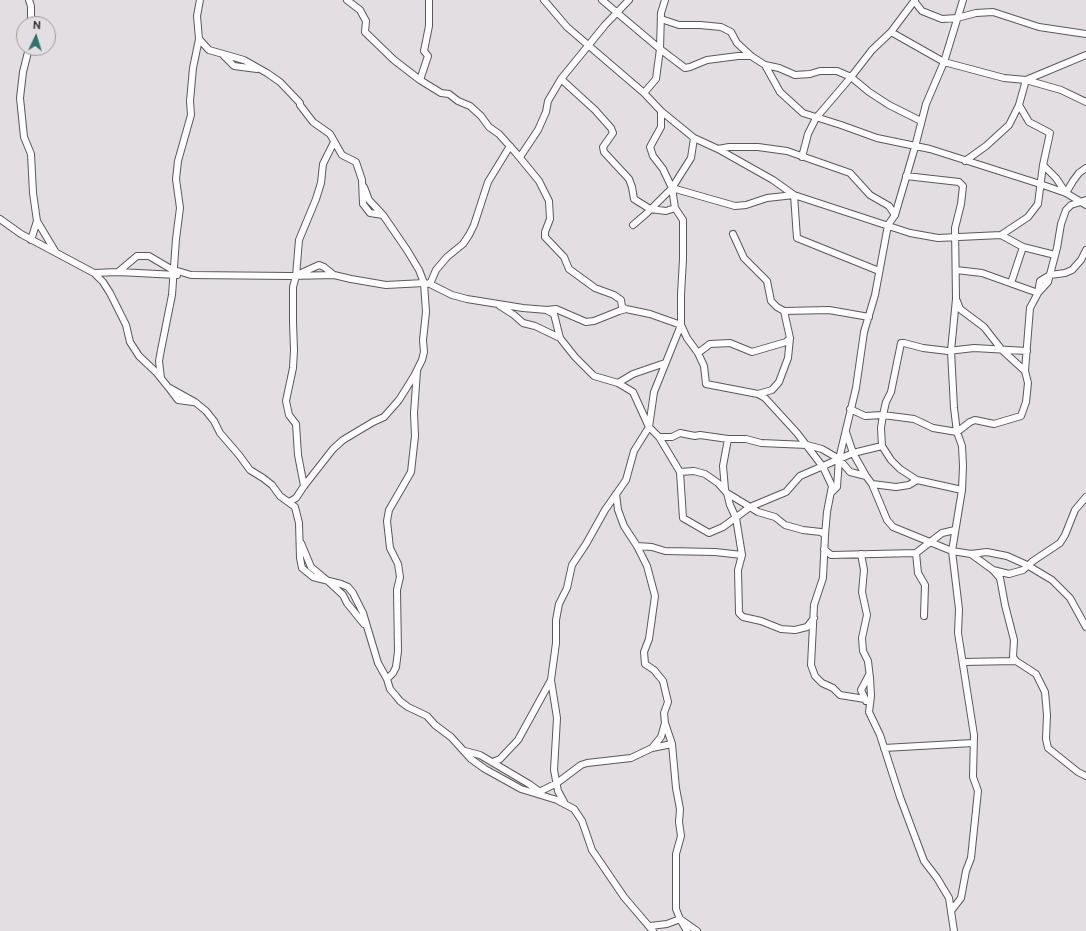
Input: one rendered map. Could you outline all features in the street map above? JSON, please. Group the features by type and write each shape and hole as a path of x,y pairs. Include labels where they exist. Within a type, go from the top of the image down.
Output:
{"street":[{"path":"29,0 31,6 31,16"},
{"path":"161,378 159,361 160,350 172,295 180,208 176,179 178,161 191,115 190,101 193,68 199,39 197,16 200,0"},
{"path":"347,0 360,10 366,21 365,32 394,60 420,80 441,93 449,94 458,101 470,106 520,157 539,181 549,201 550,219 545,232 545,238 564,257 569,269 595,288 614,295 621,300 622,306 626,309"},
{"path":"420,80 428,56 424,50 429,26 429,0"},
{"path":"544,0 567,27 644,93 661,111 694,138 718,149 773,180 794,195 910,233 938,238 1001,235 1023,247 1055,255"},
{"path":"602,0 685,68 707,60 751,56"},
{"path":"520,157 538,130 546,112 548,101 561,79 605,25 629,0"},
{"path":"644,93 656,79 664,0"},
{"path":"802,157 808,134 816,118 872,50 891,32 914,0 922,11 942,19 957,18 976,13 993,12 1039,27 1086,34"},
{"path":"831,493 837,487 839,459 856,388 864,332 875,295 888,226 895,215 926,104 944,62 963,0"},
{"path":"661,20 680,24 721,27 731,32 737,44 751,56 765,65 779,68 795,75 810,74 820,71 837,71 851,77 869,92 889,105 921,121"},
{"path":"891,32 944,62 1004,78 1026,80 1061,90 1086,102"},
{"path":"199,39 209,50 244,60 280,82 300,102 300,105 313,122 330,134 342,155 356,162 362,180 363,204 370,213 383,215 427,283"},
{"path":"1026,80 1086,55"},
{"path":"27,56 23,72 20,98 24,137 31,154 33,193 37,221 56,252"},
{"path":"765,65 782,94 803,113 877,138 930,149 1040,184 1083,201 1086,205"},
{"path":"561,79 595,110 611,128 613,133 603,147 604,152 629,179 634,199 650,209 666,211 675,208"},
{"path":"965,160 986,146 1009,125 1019,105 1026,80"},
{"path":"1001,235 1028,217 1038,204 1043,164 1050,133 1029,122 1019,105"},
{"path":"565,804 558,791 554,770 557,718 551,680 556,644 556,620 559,604 567,588 572,566 595,526 626,480 634,451 649,427 654,392 681,325 683,220 675,208 672,188 663,168 653,156 650,148 661,127 661,111"},
{"path":"633,224 672,188 691,158 694,138"},
{"path":"304,486 298,455 296,424 289,415 286,402 293,368 293,287 296,276 299,240 316,199 324,164 334,142"},
{"path":"289,502 296,498 333,449 343,440 384,417 398,400 422,360 424,352 423,340 427,283 447,256 463,244 469,235 474,225 488,182 510,146"},
{"path":"718,149 729,147 758,147 787,151 850,173 870,195 889,206 895,215"},
{"path":"1043,164 1056,178 1066,194"},
{"path":"1066,194 1072,181 1086,168"},
{"path":"906,176 959,182 963,186 961,204 955,228 956,299 951,351 954,408 962,446 963,466 962,490 952,551 959,609 958,633 971,709 973,777 978,791 971,858 966,871 961,898 951,912"},
{"path":"672,188 735,206 746,205 767,198 794,195"},
{"path":"794,195 798,238 879,271"},
{"path":"850,409 865,416 883,415 914,419 933,428 958,432 970,422 975,420 994,424 1021,416 1026,402 1028,383 1025,371 1030,308 1038,293 1048,282 1061,224 1066,210 1071,205 1083,201"},
{"path":"0,219 31,240 94,273 103,282 126,325 130,342 139,356 168,387 195,402 206,411 214,421 220,433 250,470 272,485 280,496 295,507 299,522 300,558 302,568 313,577 348,587 353,593 363,613 378,663 387,679 390,689 400,701 417,712 427,716 471,759 512,785 521,789 541,793 581,766 588,763 630,758 652,748 672,744"},
{"path":"31,240 37,221"},
{"path":"733,234 744,258 767,281 771,301 777,307 784,311 829,310 868,317"},
{"path":"1011,283 1023,247"},
{"path":"1050,275 1065,273 1072,270 1081,260 1086,250"},
{"path":"118,272 137,256 149,256 173,272"},
{"path":"296,276 318,265 324,267 334,275"},
{"path":"956,270 982,272 1038,293"},
{"path":"94,273 173,272 191,275 334,275 386,285 427,283 452,295 467,299 497,304 556,310 586,322 594,321 626,309 650,314 681,325 704,366 706,384 758,394 765,398 781,413 823,467 832,486 827,512 823,578 814,605 811,665 815,676 822,683 833,688 840,695 865,699"},
{"path":"956,299 960,309 984,327 1002,350 1025,371"},
{"path":"497,304 523,323 535,326 560,338"},
{"path":"547,310 554,314 560,338 575,357 594,376 618,383 633,392 649,427 659,437 680,472 683,518 709,533 723,527 750,507 786,492 800,476 853,453 882,446"},
{"path":"758,394 772,390 779,382 788,358 790,338 784,311"},
{"path":"698,353 710,344 730,344 752,352 786,342 790,338"},
{"path":"962,490 917,480 900,469 891,460 882,446 881,428 883,415 886,402 891,392 901,343 904,342 923,348 951,351 974,348 1027,351"},
{"path":"618,383 633,374 665,363"},
{"path":"387,679 394,673 396,667 398,651 397,590 400,577 398,564 390,548 387,521 389,510 411,472 415,436 414,413 417,369"},
{"path":"846,432 853,453 872,484 886,520 893,528 952,551 971,554 987,552 1007,556 1028,565 1052,580 1070,598 1086,627"},
{"path":"659,437 672,437 680,433 761,443 807,445 822,449 839,459 850,472 866,476"},
{"path":"728,439 723,466 726,491 736,518 742,554 738,570 739,613 743,616 781,629 795,630 807,627 814,618"},
{"path":"680,472 694,471 705,474 726,491 758,512 775,517 785,524 803,530 821,532 825,535"},
{"path":"872,484 896,487 909,485 917,480"},
{"path":"616,494 618,510 624,526 637,546 647,566 655,596 650,639 644,652 645,664 654,670 663,681 668,702 664,713 665,723 672,744 676,788 680,809 678,822 681,836 676,854 675,870 676,909 687,931"},
{"path":"993,570 1009,574 1023,570 1060,543 1065,535 1072,516 1086,497"},
{"path":"824,549 831,555 916,553 942,533 955,530"},
{"path":"637,546 652,547 665,551 742,554"},
{"path":"916,553 918,573 925,585 924,616"},
{"path":"861,554 864,570 862,592 867,614 862,638 863,651 868,661 871,696 869,712"},
{"path":"971,554 993,570 1000,578 1014,640 1013,657 1016,661 1036,674 1044,692 1047,714 1046,739 1048,748 1078,772 1086,776"},
{"path":"330,582 343,595 347,603 368,630"},
{"path":"963,662 1016,661"},
{"path":"869,674 861,690 884,748 900,797 924,861 949,898 952,930"},
{"path":"493,762 500,759 518,740 551,680"},
{"path":"652,748 661,737 665,723"},
{"path":"884,748 973,744"},
{"path":"464,751 480,755 529,784 541,793 574,809 582,821 592,850 624,897 652,929 680,919"},
{"path":"680,919 697,931"}]}
